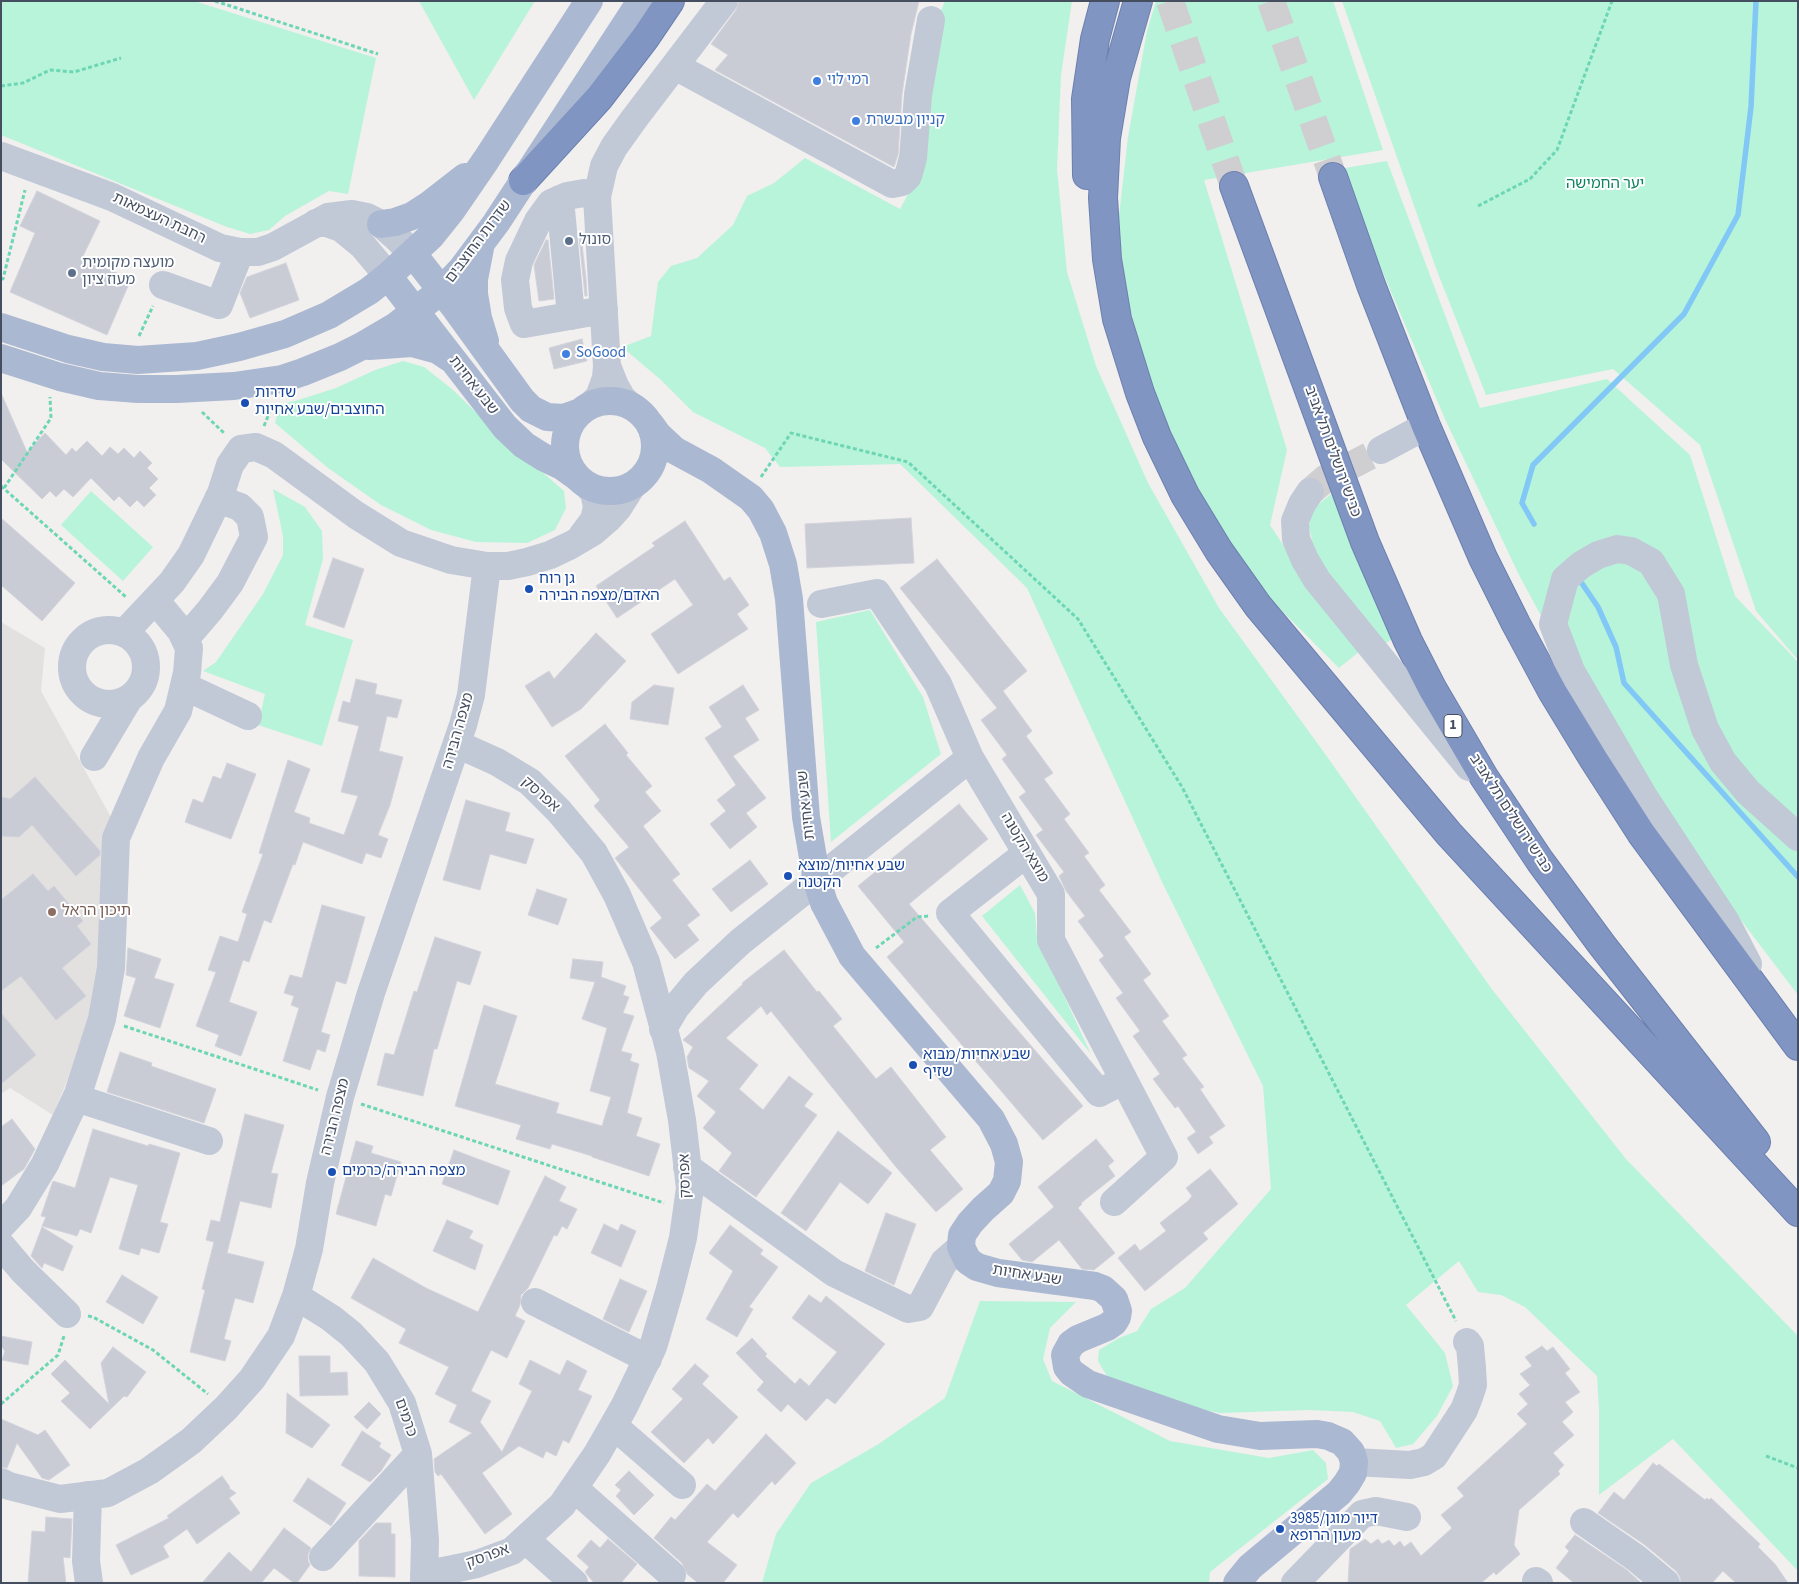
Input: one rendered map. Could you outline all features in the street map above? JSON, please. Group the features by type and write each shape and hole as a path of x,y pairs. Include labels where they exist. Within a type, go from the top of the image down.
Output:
{"highway":[{"path":"523,182 599,98 645,38 670,1"},
{"path":"1105,1 1095,39 1086,99 1087,182 1099,263 1118,331 1129,362 1157,437 1185,495 1219,551 1258,606 1449,834 1798,1212"},
{"path":"1129,362 1118,319 1107,259 1103,198 1106,138 1116,78 1138,1"},
{"path":"1333,177 1371,285 1426,426 1483,558 1516,624 1552,690 1641,833 1798,1046"},
{"name":"כביש ירושלים תל אביב","path":"1234,186 1365,542 1386,593 1432,688 1479,769 1511,819 1602,945 1798,1196"}],"main road":[{"path":"1,327 68,349 103,357 129,359 197,356 239,347 285,334 329,315 369,291 413,254 431,236 451,211 486,160 590,1"},
{"name":"שדרות החוצבים","path":"1,358 60,377 86,383 119,388 177,389 234,386 282,378 303,372 362,346 396,326 442,290 461,270 523,182 641,1"},
{"path":"381,224 395,222 412,216 486,160"},
{"path":"482,242 475,271 474,294 478,318 491,359"},
{"name":"שבע אחיות","path":"413,254 442,290 522,400 538,414 547,418 564,418 585,408"},
{"name":"שבע אחיות","path":"388,276 505,427 524,445 562,466 582,481"},
{"path":"362,346 412,343 438,350 451,359"},
{"path":"612,400 629,405 644,416 650,424 656,448 653,461 648,472 636,483 618,491 602,491 582,481 570,467 564,445 566,433 571,423 585,408 612,400"},
{"name":"שבע אחיות","path":"650,424 658,435 674,450 726,479 751,498 761,510 773,534 783,564 789,599 806,817 817,881 824,903 837,930 857,962 991,1119 1004,1144 1009,1162 1007,1181 1001,1193 970,1223 962,1236 961,1247 968,1261 977,1267 998,1273 1095,1286 1114,1299 1118,1311 1114,1322 1107,1327 1078,1339 1071,1344 1065,1355 1067,1367 1072,1373 1088,1384 1227,1431 1260,1436 1317,1434 1328,1436 1338,1439 1346,1445 1351,1452 1354,1462"},
{"name":"שבע אחיות","path":"636,483 654,475 684,470 726,479"},
{"path":"1237,1583 1250,1568 1339,1493 1350,1478 1354,1462"}],"street":[{"path":"585,408 599,397 606,378 607,366 597,197 604,166 614,147 724,1"},
{"path":"675,66 892,184 902,182 908,176 913,158 918,95 931,20"},
{"name":"רחבת העצמאות","path":"1,156 112,197 220,248 240,252 258,252 273,247 328,217 352,214 367,217 381,224 413,254"},
{"path":"597,197 584,193 567,196 551,203 538,221 519,261 514,280 518,308 524,324 604,310"},
{"path":"560,199 571,316"},
{"path":"314,223 327,223 341,228 363,246 388,276"},
{"path":"163,285 219,306 240,252"},
{"path":"607,366 615,386 629,405"},
{"path":"1381,450 1426,426"},
{"path":"124,633 172,582 191,555 218,499 230,465 249,448 274,455 356,515 401,543 451,560 487,566 508,566 527,562 550,555 571,545 599,528 618,508 636,483"},
{"path":"571,545 584,535 594,520 597,507 594,492 582,481"},
{"path":"1310,492 1302,504 1295,521 1296,539 1305,560 1317,580 1511,819"},
{"path":"181,630 192,631 210,610 230,583 254,537 250,517 240,507 218,499"},
{"path":"1780,1022 1726,922 1644,797 1571,671 1553,624 1565,579 1581,565 1598,555 1617,549 1631,551 1651,562 1671,594 1684,665 1705,729 1723,762 1748,792 1798,837"},
{"name":"מצפה הבירה","path":"1,1482 9,1486 60,1499 108,1493 149,1471 191,1441 226,1408 252,1379 281,1336 296,1296 308,1249 320,1182 340,1097 371,993 457,744 471,695 487,566"},
{"name":"מוצא הקטנה","path":"821,604 877,593 938,684 970,758 1051,894 1051,940 1164,1157 1114,1202"},
{"path":"1,1226 18,1208 45,1164 76,1098 102,1019 110,968 116,838 151,758 178,711 184,686 189,648 181,630 149,606"},
{"path":"112,630 124,633 135,640 143,650 147,667 144,680 138,692 128,700 116,704 93,701 82,693 75,682 72,671 73,658 78,646 87,637 98,631 112,630"},
{"path":"184,686 248,716"},
{"path":"94,757 128,700"},
{"name":"אפרסק","path":"424,1579 458,1575 477,1564 512,1550 562,1506 614,1426 653,1347 683,1238 690,1188 682,1120 670,1052 646,962 617,895 594,853 530,782 497,762 457,744"},
{"path":"663,1029 676,1007 696,983 740,942 970,758"},
{"path":"1027,853 950,913 1099,1092 1124,1080"},
{"path":"76,1098 209,1141"},
{"path":"687,1168 834,1272 908,1309 920,1307 944,1262 961,1247"},
{"path":"1,1245 23,1271 66,1314"},
{"name":"כרמים","path":"296,1296 331,1318 351,1334 377,1362 402,1404 418,1454 425,1540 424,1579"},
{"path":"535,1302 648,1359"},
{"path":"1354,1462 1410,1465 1424,1462 1434,1456 1464,1410 1473,1385 1470,1346 1467,1342"},
{"path":"614,1426 682,1485"},
{"path":"323,1557 418,1454"},
{"path":"574,1488 672,1575"},
{"path":"88,1495 86,1561 89,1583"},
{"path":"1295,1583 1362,1514 1376,1511 1407,1518"},
{"path":"1584,1522 1617,1544 1666,1583"},
{"path":"525,1539 574,1583"}],"path":[{"path":"215,1 378,54"},
{"path":"1478,206 1530,179 1557,150 1612,1"},
{"path":"1,86 23,83 50,70 74,72 121,58"},
{"path":"1,279 3,279 31,168"},
{"path":"129,359 163,285"},
{"path":"177,389 249,448 282,378"},
{"path":"51,418 2,487 149,606"},
{"path":"760,478 790,433 908,462 1078,619 1182,787 1467,1342"},
{"path":"857,962 917,917 950,913"},
{"path":"102,1019 687,1211"},
{"path":"1,1404 58,1355 64,1336 66,1314 93,1317 152,1350 226,1408"},
{"path":"1766,1456 1798,1468"}],"shaded area":[{"name":"תיכון הראל","path":"1,622 45,648 41,691 112,819 100,959 89,1028 53,1115 10,1088 1,1094"}],"green space":[{"path":"1,1 194,1 376,58 348,194 329,191 285,216 269,230 250,234 227,227 1,135"},
{"path":"419,1 535,1 474,100"},
{"path":"945,1 1072,1 1061,75 1057,169 1067,272 1096,366 1148,483 1219,608 1491,988 1626,1159 1798,1336 1798,1571 1673,1439 1599,1495 1597,1376 1525,1307 1501,1295 1478,1292 1459,1261 1406,1305 1445,1353 1453,1386 1437,1416 1413,1444 1396,1448 1380,1421 1353,1412 1308,1410 1220,1413 1146,1400 1108,1378 1098,1361 1099,1350 1119,1338 1137,1331 1151,1309 1185,1288 1271,1189 1263,1086 1163,884 1027,588 900,464 780,467 765,448 693,412 661,380 622,347 651,336 658,282 671,266 697,258 733,225 747,196 774,183 805,158 900,209 919,174 940,13"},
{"path":"1156,1 1333,1 1383,150 1204,180 1287,450 1270,525 1311,587 1360,651 1339,668 1264,593 1218,524 1186,466 1154,391 1127,299 1118,225 1128,137 1147,31"},
{"name":"יער החמישה","path":"1342,1 1798,1 1798,660 1756,611 1700,445 1613,369 1486,395 1437,271"},
{"path":"1387,161 1480,408 1607,379 1690,455 1735,596 1798,662 1798,995 1689,852 1590,706 1520,577 1445,419 1339,169"},
{"path":"403,361 424,367 452,389 494,430 564,491 566,508 555,530 527,543 476,542 431,530 381,505 328,468 275,423 280,404 336,388 375,370"},
{"path":"273,489 305,507 322,531 323,559 305,625 353,640 322,746 258,725 265,694 203,671 216,662 263,594 283,555 283,536"},
{"path":"91,491 153,547 123,581 61,525"},
{"path":"1331,494 1394,638 1383,645 1330,580 1314,550 1309,526 1313,509"},
{"path":"870,610 923,697 941,754 831,842 816,622"},
{"path":"1020,885 1035,913 1037,938 1091,1054 982,916"},
{"path":"980,1301 1076,1302 1050,1328 1043,1359 1052,1381 1170,1441 1269,1458 1313,1450 1326,1463 1328,1479 1210,1572 1209,1583 762,1583 776,1534 811,1483 877,1445 945,1398"}],"building":[{"name":"קניון מבשרת","path":"739,1 919,1 911,34 902,94 898,155 894,167 715,70 728,55 711,44 736,10"},
{"path":"37,191 100,221 82,258 131,279 107,335 10,292 35,233 20,226"},
{"path":"579,236 581,236 587,296 585,296"},
{"path":"546,240 548,240 554,299 539,301 534,265"},
{"path":"286,263 299,300 250,318 240,293 247,277"},
{"path":"582,339 587,361 554,369 549,348"},
{"path":"1,393 27,452 45,433 66,455 72,448 76,452 87,441 102,456 110,447 118,454 124,448 134,458 140,451 152,463 147,468 158,479 149,488 156,495 144,507 137,500 130,507 119,496 114,501 91,478 73,497 64,489 56,497 50,491 42,499 1,459"},
{"path":"1,518 75,583 42,621 1,585"},
{"path":"911,518 914,563 807,568 805,524"},
{"path":"685,521 724,581 730,577 749,605 737,614 748,629 678,674 651,634 693,605 675,579 617,618 596,586 655,546 652,543"},
{"path":"333,558 364,569 344,628 313,617"},
{"path":"937,559 1027,671 1003,691 1032,731 1026,736 1053,773 1044,779 1070,814 1064,819 1089,853 1084,856 1105,885 1099,890 1131,932 1124,937 1151,974 1143,980 1169,1016 1162,1021 1187,1055 1182,1058 1204,1087 1200,1089 1225,1126 1209,1137 1213,1143 1198,1154 1187,1138 1196,1132 1178,1106 1175,1108 1153,1079 1160,1074 1133,1036 1140,1031 1116,998 1123,993 1099,960 1104,956 1078,921 1085,916 1066,891 1059,876 1064,872 1036,835 1043,830 1019,797 1026,792 1002,759 1007,755 981,720 997,708 900,588"},
{"path":"596,633 626,661 581,709 552,727 525,686 549,671 554,679"},
{"path":"356,679 377,684 375,694 402,700 397,718 387,716 379,751 403,757 390,805 378,835 388,839 381,858 366,853 362,864 303,842 271,923 264,920 249,962 243,960 229,1002 257,1012 241,1056 215,1046 219,1035 196,1026 216,972 208,970 220,936 238,942 247,914 242,912 263,854 259,853 288,760 310,769 294,812 310,818 309,823 344,835 358,796 341,792 359,726 338,721 343,701 350,703"},
{"path":"654,685 674,688 668,725 630,719 632,702"},
{"path":"743,685 759,710 745,718 759,740 733,756 766,798 746,813 757,827 730,849 710,824 726,811 717,800 736,785 705,738 722,727 709,707"},
{"path":"605,724 628,753 626,755 652,786 645,792 661,811 643,826 680,874 672,880 700,915 687,925 699,940 675,959 650,928 662,918 615,858 629,847 594,806 600,800 565,756"},
{"path":"227,763 256,774 231,839 185,822 193,799 203,803 213,776 221,779"},
{"path":"35,777 100,851 100,855 76,876 32,825 19,837 1,836 1,797 10,799"},
{"path":"466,800 510,813 505,831 534,839 526,864 490,854 480,890 443,880"},
{"path":"959,804 988,839 909,904 1083,1106 1043,1140 887,957 904,942 858,886"},
{"path":"750,860 768,884 731,912 712,889"},
{"path":"33,874 48,891 54,886 83,921 77,926 91,944 62,968 86,996 56,1020 21,976 1,991 1,900"},
{"path":"537,889 567,899 558,925 528,915"},
{"path":"322,905 365,917 346,984 336,981 321,1032 330,1035 325,1052 317,1049 310,1070 283,1061 299,1008 291,1005 294,996 284,993 290,975 302,978"},
{"path":"435,937 481,952 470,985 457,981 437,1049 434,1049 423,1096 377,1085 385,1053 394,1055 414,991 417,992"},
{"path":"128,948 161,959 154,978 174,984 160,1028 124,1016 136,978 126,975"},
{"path":"784,950 817,992 819,991 842,1019 833,1026 876,1079 891,1067 946,1137 930,1150 963,1189 936,1212 896,1167 771,1011 767,1015 761,1006 726,1038 758,1065 739,1089 763,1110 789,1076 813,1094 804,1106 817,1115 756,1197 719,1171 732,1153 703,1128 716,1112 697,1096 709,1081 689,1068 687,1057 693,1047 683,1040 742,983"},
{"path":"573,959 603,962 601,977 626,986 623,995 629,997 623,1013 634,1016 621,1051 632,1054 630,1061 639,1064 627,1113 642,1118 636,1136 660,1144 649,1176 552,1144 550,1149 516,1139 521,1125 455,1106 484,1005 517,1016 495,1084 559,1103 556,1113 602,1126 611,1097 590,1091 607,1028 582,1019 595,982 570,978"},
{"path":"1,1013 36,1055 1,1084"},
{"path":"120,1052 152,1063 151,1066 216,1089 204,1123 107,1092"},
{"path":"245,1114 284,1125 271,1173 278,1174 271,1208 240,1201 227,1253 264,1262 253,1303 235,1298 224,1339 231,1341 225,1361 190,1352 205,1290 202,1289 214,1242 206,1240 211,1220 220,1222"},
{"path":"12,1119 35,1149 24,1169 1,1186 1,1127"},
{"path":"93,1129 148,1146 149,1144 180,1153 160,1222 168,1224 159,1253 141,1248 139,1255 119,1249 138,1185 110,1177 91,1233 80,1229 77,1236 42,1226 46,1217 41,1216 53,1181 75,1188"},
{"path":"838,1131 892,1173 868,1204 840,1182 806,1231 781,1213"},
{"path":"1096,1139 1114,1161 1108,1166 1115,1176 1081,1203 1078,1208 1115,1253 1094,1270 1082,1269 1059,1240 1032,1262 1022,1260 1009,1244 1054,1207 1038,1187"},
{"path":"356,1141 373,1146 371,1153 401,1162 391,1196 385,1194 376,1226 336,1214"},
{"path":"454,1150 510,1171 498,1205 442,1184"},
{"path":"1210,1169 1238,1204 1203,1233 1208,1239 1145,1291 1118,1258 1135,1244 1140,1251 1166,1231 1160,1223 1188,1201 1192,1196 1186,1188"},
{"path":"545,1176 566,1187 559,1201 577,1209 567,1229 562,1226 557,1236 554,1235 528,1288 521,1295 520,1305 515,1316 525,1321 507,1358 491,1350 471,1391 491,1401 480,1422 502,1452 532,1391 519,1384 530,1360 560,1375 567,1360 587,1371 578,1390 592,1396 569,1443 563,1440 556,1456 546,1451 543,1458 519,1446 482,1473 512,1514 485,1534 441,1474 438,1476 435,1472 434,1459 472,1433 449,1422 457,1405 435,1394 449,1367 399,1343 406,1329 351,1298 373,1258 426,1288 478,1312"},
{"path":"886,1213 916,1224 894,1285 865,1271"},
{"path":"447,1220 473,1231 469,1238 483,1245 475,1270 433,1251"},
{"path":"604,1224 618,1231 621,1224 636,1231 621,1267 591,1253"},
{"path":"730,1225 763,1250 760,1254 778,1267 749,1307 753,1309 737,1337 706,1319 733,1271 709,1253"},
{"path":"42,1227 73,1246 63,1271 44,1263 42,1268 31,1256"},
{"path":"122,1275 158,1297 143,1324 106,1302"},
{"path":"620,1279 647,1291 629,1332 603,1319"},
{"path":"809,1295 821,1303 826,1296 885,1344 835,1404 827,1398 806,1421 788,1404 781,1412 757,1390 764,1382 736,1353 752,1338 767,1354 765,1356 795,1384 800,1378 809,1386 837,1352 792,1318"},
{"path":"1,1336 32,1342 28,1365 2,1360 5,1351 1,1346"},
{"path":"1542,1346 1547,1351 1553,1347 1570,1369 1565,1373 1580,1392 1565,1402 1573,1412 1562,1422 1574,1435 1553,1453 1564,1465 1558,1471 1560,1474 1519,1510 1514,1545 1520,1554 1496,1575 1494,1572 1481,1583 1348,1583 1350,1549 1365,1539 1371,1544 1378,1539 1382,1544 1389,1540 1394,1546 1400,1541 1404,1547 1411,1542 1421,1556 1452,1528 1441,1515 1464,1496 1457,1488 1527,1424 1517,1414 1528,1404 1519,1394 1530,1385 1520,1374 1532,1366 1525,1357"},
{"path":"113,1347 146,1372 127,1397 124,1396 90,1429 61,1401 70,1393 51,1374 65,1360 109,1404 101,1363"},
{"path":"299,1356 330,1356 330,1373 347,1372 348,1395 300,1396"},
{"path":"695,1364 709,1376 702,1384 738,1417 713,1444 708,1438 684,1463 651,1432 683,1399 672,1389"},
{"path":"287,1393 330,1425 312,1448 286,1433"},
{"path":"369,1402 381,1414 367,1429 354,1417"},
{"path":"1,1419 38,1435 45,1430 70,1465 49,1480 42,1478 17,1443 7,1468 1,1467"},
{"path":"362,1431 381,1443 379,1447 391,1455 381,1471 370,1482 341,1465"},
{"path":"766,1434 796,1463 775,1485 772,1481 738,1518 733,1513 707,1542 737,1565 723,1583 698,1583 687,1574 682,1563 654,1538 671,1517 675,1520 707,1484 715,1491"},
{"path":"1653,1463 1657,1466 1659,1464 1705,1500 1711,1498 1760,1544 1758,1547 1775,1564 1788,1583 1736,1583 1723,1571 1712,1583 1681,1583 1676,1571 1645,1545 1598,1513 1614,1492 1624,1500"},
{"path":"629,1471 654,1495 634,1515 616,1496 621,1490 615,1485"},
{"path":"222,1476 229,1488 236,1493 229,1498 240,1513 197,1544 187,1529 163,1546 169,1557 131,1575 116,1545 169,1518 167,1516"},
{"path":"308,1478 346,1503 331,1526 293,1501"},
{"path":"46,1517 72,1519 70,1558 63,1557 66,1583 28,1583 32,1531 45,1532"},
{"path":"376,1523 391,1523 391,1534 395,1534 395,1577 359,1576 359,1541"},
{"path":"284,1528 311,1548 308,1554 310,1565 297,1583 294,1583 274,1568 263,1583 202,1583 229,1552 251,1572"},
{"path":"1575,1535 1627,1570 1641,1583 1574,1583 1556,1568 1569,1551 1565,1547"},
{"path":"608,1539 637,1564 621,1583 594,1583 585,1572 589,1567 577,1556 591,1540 600,1548"}],"waterway":[{"path":"1534,524 1522,503 1533,465 1684,314 1738,215 1751,107 1756,1"},
{"path":"1581,582 1598,607 1616,647 1624,683 1798,877"}],"tunnel":[{"path":"1170,1 1234,186"},
{"path":"1271,1 1333,177"},
{"path":"1310,492 1325,479 1381,450"}],"place":[{"name":"רמי לוי","path":"817,81"},
{"name":"קניון מבשרת","path":"856,121"},
{"name":"סונול","path":"569,241"},
{"name":"מועצה מקומית מעוז ציון","path":"72,273"},
{"name":"SoGood","path":"566,354"},
{"name":"שדרות החוצבים/שבע אחיות","path":"245,403"},
{"name":"גן רוח האדם/מצפה הבירה","path":"529,589"},
{"name":"שבע אחיות/מוצא הקטנה","path":"788,876"},
{"name":"תיכון הראל","path":"52,912"},
{"name":"שבע אחיות/מבוא שזיף","path":"913,1065"},
{"name":"מצפה הבירה/כרמים","path":"332,1172"},
{"name":"3985/דיור מוגן מעון הרופא","path":"1280,1529"}]}
